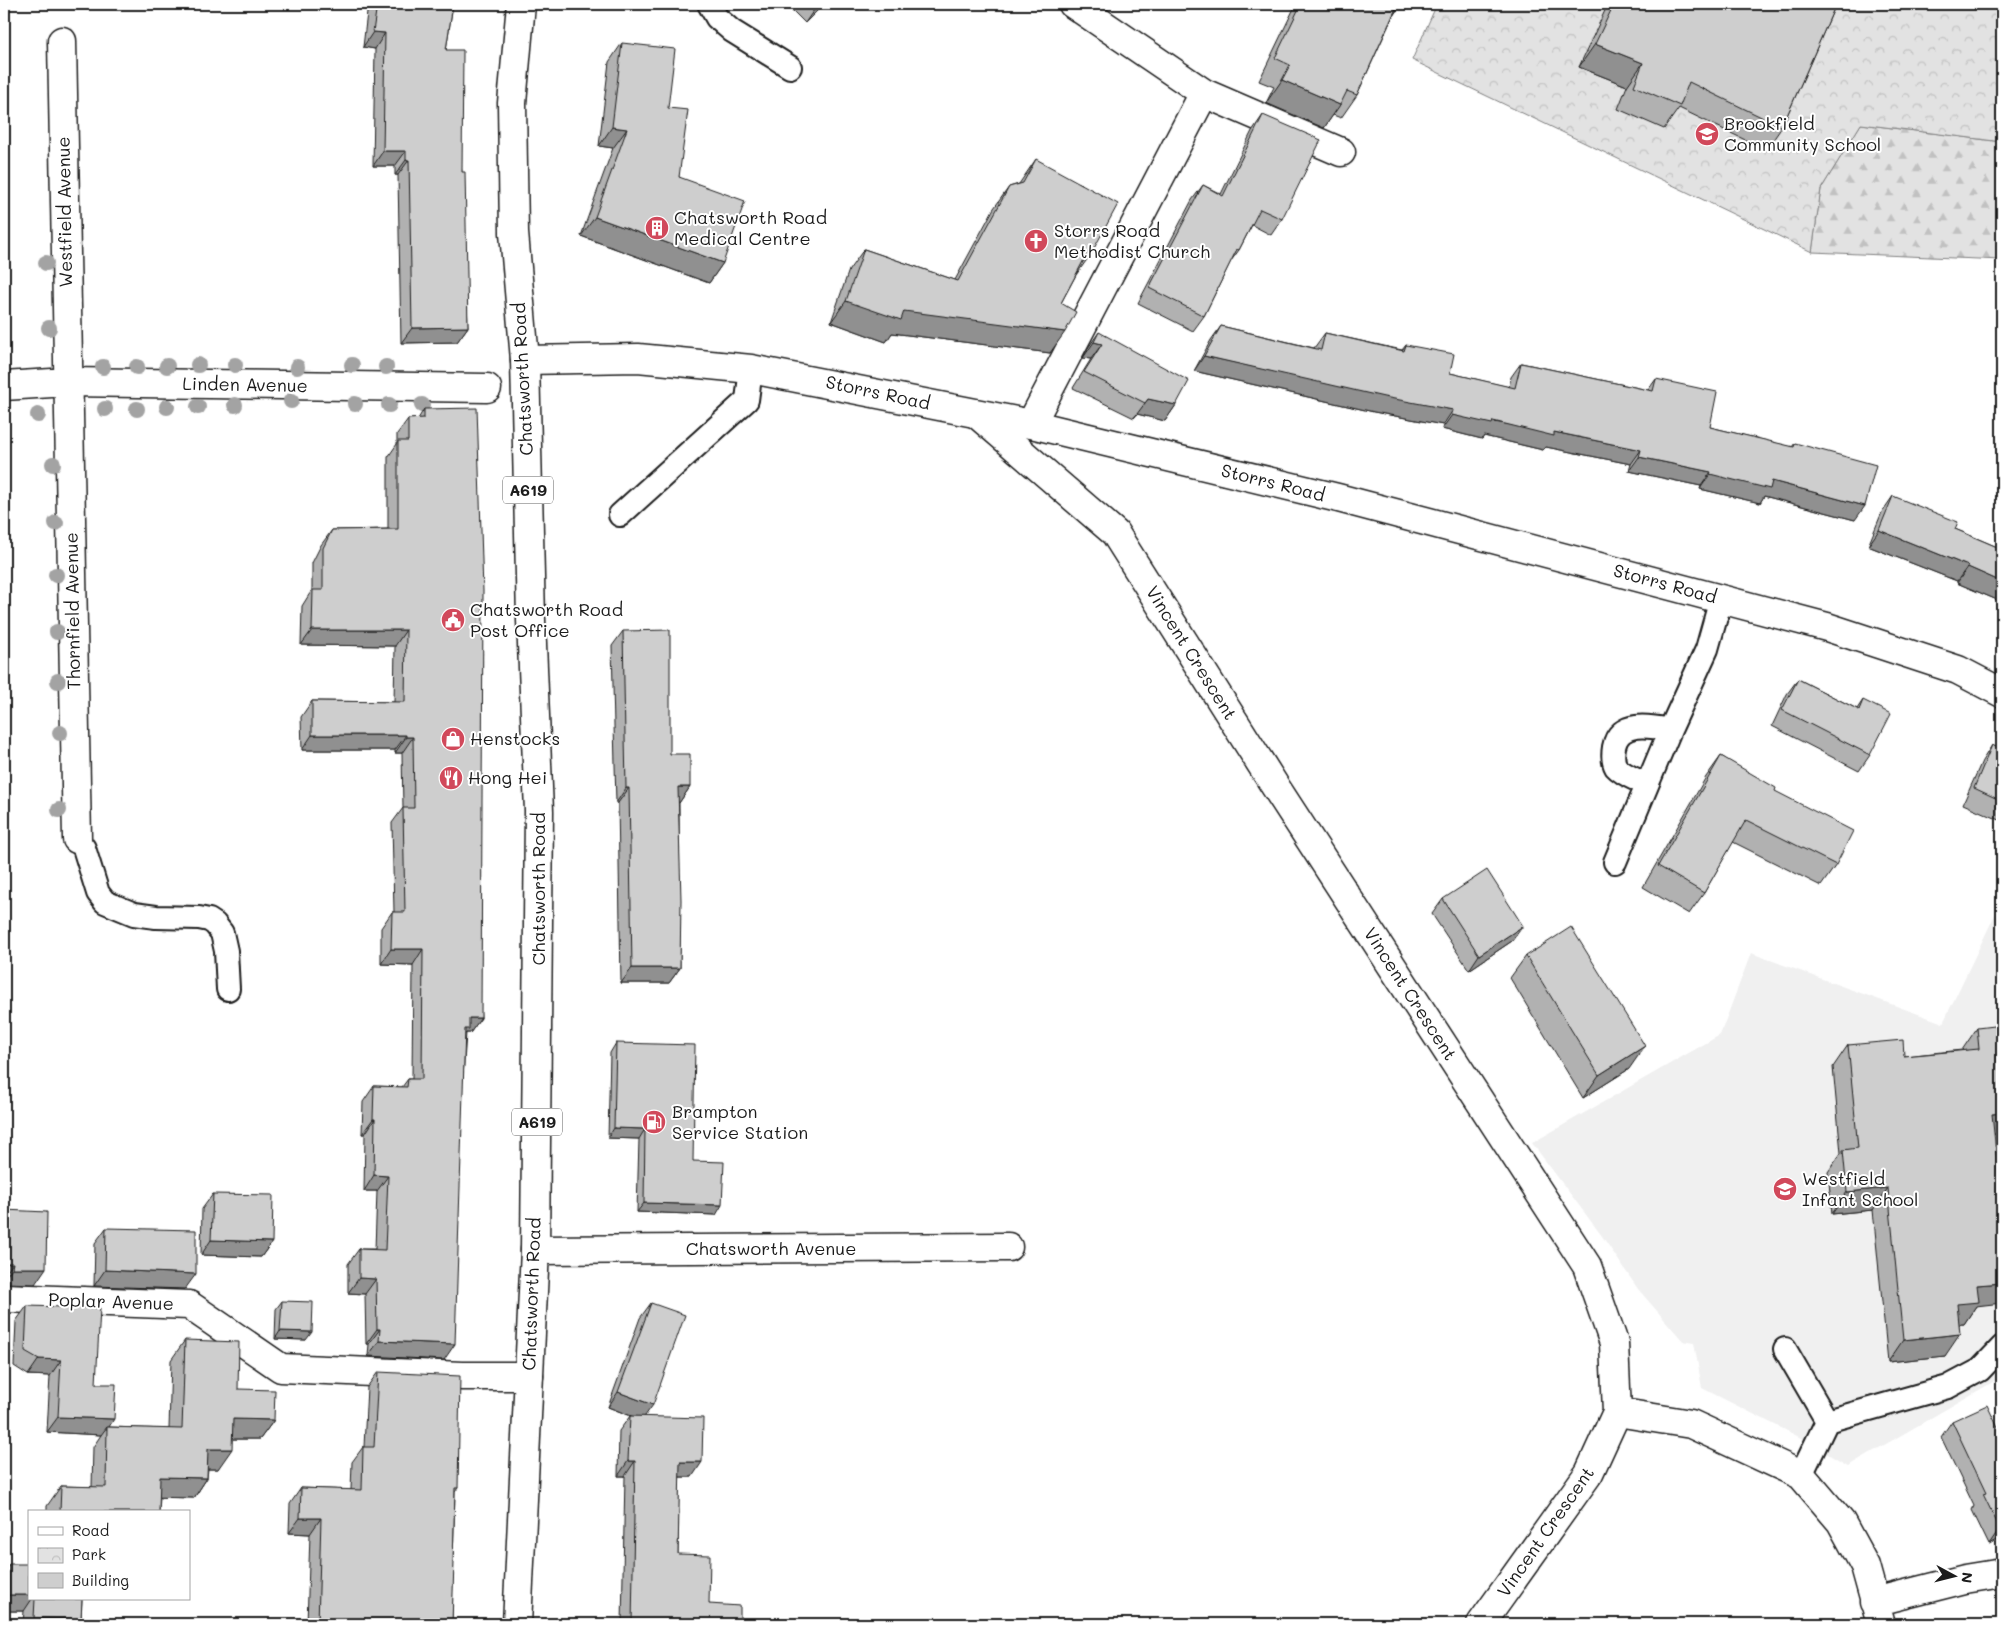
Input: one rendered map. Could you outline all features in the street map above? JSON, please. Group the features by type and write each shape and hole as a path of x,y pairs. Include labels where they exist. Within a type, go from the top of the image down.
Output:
{"main road":[{"name":"Chatsworth Road","path":"518,1624 535,1250 539,811 531,620 525,360 515,240 512,103 521,4"},
{"path":"1073,4 1204,92 1341,152"},
{"name":"Westfield Avenue","path":"62,41 68,382"},
{"path":"1031,424 1204,92"},
{"name":"Storrs Road","path":"525,360 638,358 751,369 1031,424 1338,498 1827,627 1958,670 2002,693"},
{"name":"Linden Avenue","path":"4,386 68,382 487,388"},
{"name":"Thornfield Avenue","path":"68,382 77,839"},
{"name":"Vincent Crescent","path":"978,415 1115,533 1307,836 1587,1266 1614,1342 1617,1412 1589,1473 1481,1624"},
{"name":"Chatsworth Avenue","path":"535,1250 1008,1248"},
{"name":"Poplar Avenue","path":"4,1298 189,1305 281,1368 462,1376 529,1376"},
{"path":"1617,1412 1690,1424 1801,1475 1841,1522 1865,1566 1878,1613 1965,1579 2002,1573"}],"lane":[{"path":"709,4 717,18 732,31 790,67"},
{"path":"620,515 748,400 751,369"},
{"path":"1615,862 1670,730 1707,649 1720,599"},
{"path":"1647,785 1626,774 1616,766 1613,754 1615,742 1620,733 1632,727 1644,726 1670,730"},
{"path":"77,839 84,848 96,887 105,902 134,914 156,917 199,918 209,920 215,924 222,932 226,951 228,989"},
{"path":"1801,1475 1827,1421 1948,1387 1980,1370 2002,1347"},
{"path":"1786,1349 1827,1421"}],"shaded area":[{"name":"Westfield Infant School","path":"2002,900 2002,1374 1993,1382 1848,1466 1799,1437 1702,1388 1694,1343 1683,1341 1638,1289 1602,1236 1532,1143 1720,1035 1751,953 1943,1023"}],"green space":[{"name":"Brookfield Community School","path":"1437,4 2002,4 2002,142 1861,124 1821,189 1812,252 1412,60"},
{"path":"1861,124 2002,142 2002,260 1812,252 1821,189"}],"building":[{"path":"377,4 453,4 446,50 463,50 462,172 465,172 468,327 412,328 409,160 406,160 406,151 383,151 385,33 373,32"},
{"path":"1301,4 1398,4 1357,95 1347,91 1340,105 1282,80 1290,65 1275,58"},
{"path":"1614,4 1836,4 1782,127 1689,82 1680,106 1634,86 1643,63 1595,44"},
{"path":"622,43 675,49 668,108 688,110 679,177 745,201 723,263 595,217 627,129 612,127"},
{"path":"1263,115 1321,140 1282,219 1260,209 1239,250 1237,249 1204,316 1149,288 1203,185 1223,196"},
{"name":"Storrs Road Methodist Church","path":"1036,159 1118,204 1091,254 1088,252 1061,303 1076,312 1065,332 904,311 901,320 846,301 864,249 958,281 1009,187 1023,183"},
{"path":"1221,326 1321,350 1325,333 1404,351 1406,345 1454,354 1450,373 1515,388 1521,363 1653,391 1656,379 1717,392 1710,427 1794,447 1795,443 1876,465 1865,506 1772,481 1770,489 1710,474 1711,472 1639,457 1641,450 1554,432 1554,436 1493,421 1492,424 1452,415 1453,410 1384,397 1204,356"},
{"path":"1099,332 1189,381 1176,405 1148,399 1145,403 1084,372 1102,344 1094,342"},
{"path":"477,408 483,591 481,1018 469,1018 469,1029 465,1029 455,1344 379,1341 380,1329 377,1329 376,1279 359,1278 359,1249 385,1250 388,1176 374,1175 374,1086 407,1087 408,1079 422,1079 423,949 391,949 392,912 405,912 403,808 414,808 413,737 406,737 406,735 312,735 312,701 405,702 406,630 312,630 313,590 323,590 323,548 332,530 398,529 398,441 408,441 408,419 424,418 424,409"},
{"path":"1893,496 1958,522 1955,529 2002,549 2002,582 1879,530"},
{"path":"670,630 670,754 690,754 690,787 678,787 681,900 680,968 632,968 629,788 626,788 623,631"},
{"path":"1798,679 1859,710 1863,700 1891,714 1870,755 1782,710"},
{"path":"1992,745 2002,750 2002,801 1974,788"},
{"path":"1721,756 1776,788 1775,791 1853,831 1836,865 1746,820 1704,893 1658,866"},
{"path":"1487,870 1523,926 1479,955 1443,899"},
{"path":"1571,927 1645,1046 1599,1075 1526,956"},
{"path":"2002,1025 2002,1113 1992,1114 1999,1181 2002,1180 2002,1283 1977,1285 1979,1302 1957,1304 1960,1334 1903,1340 1888,1188 1847,1192 1843,1150 1858,1148 1848,1045 1903,1040 1904,1056 1979,1049 1977,1028"},
{"path":"616,1043 695,1045 693,1161 724,1162 722,1205 644,1203 645,1129 614,1128"},
{"path":"213,1194 273,1195 272,1242 211,1240"},
{"path":"4,1210 47,1212 46,1268 12,1268 13,1263 4,1263"},
{"path":"106,1228 196,1230 196,1274 105,1270"},
{"path":"282,1301 313,1302 312,1332 280,1331"},
{"path":"651,1303 685,1315 653,1405 618,1392"},
{"path":"27,1306 100,1308 96,1384 116,1384 114,1419 58,1417 61,1360 39,1359 25,1351"},
{"path":"185,1340 239,1342 238,1389 275,1390 274,1420 233,1419 232,1449 208,1449 207,1478 160,1477 159,1510 60,1510 61,1486 106,1487 107,1427 182,1429"},
{"path":"378,1372 460,1376 458,1488 455,1488 452,1624 318,1624 321,1518 300,1518 301,1488 362,1490 363,1447 374,1447"},
{"path":"1987,1405 2002,1436 2002,1528 2000,1529 1983,1494 1986,1493 1952,1421"},
{"path":"630,1416 703,1418 702,1462 680,1462 678,1554 710,1555 709,1604 740,1606 740,1624 632,1624 635,1461 628,1461"},
{"path":"9,1564 28,1564 28,1595 9,1595"},
{"path":"35,1600 82,1600 81,1619 34,1618"}],"place":[{"name":"Brookfield Community School","path":"1707,134"},
{"name":"Chatsworth Road Medical Centre","path":"657,228"},
{"name":"Storrs Road Methodist Church","path":"1036,241"},
{"name":"Chatsworth Road Post Office","path":"453,620"},
{"name":"Henstocks","path":"453,739"},
{"name":"Hong Hei","path":"451,778"},
{"name":"Brampton Service Station","path":"654,1122"},
{"name":"Westfield Infant School","path":"1785,1189"}]}
